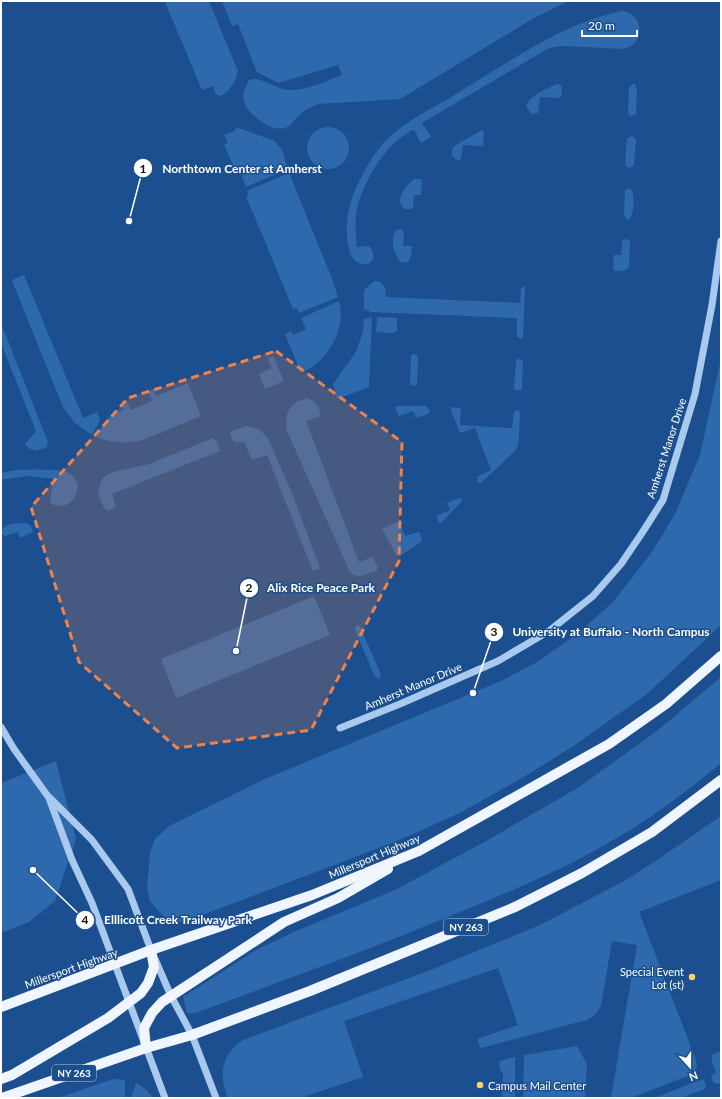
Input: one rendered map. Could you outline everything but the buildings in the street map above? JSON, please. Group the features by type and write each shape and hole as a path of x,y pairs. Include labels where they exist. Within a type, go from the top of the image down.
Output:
{"main road":[{"name":"Millersport Highway","path":"1,1007 151,950 312,895 419,851 609,744 666,704 721,656"},
{"name":"NY 263","path":"2,1098 146,1048 192,1035 310,991 515,907 582,873 652,832 721,780"},
{"path":"146,1048 144,1028 152,1013 162,1002 284,922 338,898 419,851"},
{"path":"1,1079 12,1075 108,1018 141,993 148,983 154,967 151,950"}],"street":[{"name":"Amherst Manor Drive","path":"340,728 400,704 498,661 549,632 593,596 621,564 663,500 695,394 712,305 721,241"},
{"path":"1,728 47,795 92,840 128,889 151,950 192,1035 216,1098"},
{"path":"47,795 72,860 92,903 166,1098"}],"highlighted area":[{"path":"276,351 402,442 399,561 311,730 177,748 79,662 31,507 128,398"}],"shaded area":[{"path":"209,1 238,71 236,79 232,85 221,96 216,95 213,86 202,90 165,2"},
{"path":"222,1 567,2 534,18 400,99 318,104 302,113 289,126 280,129 267,125 255,117 246,106 244,96 249,80 254,79 264,81 285,90 297,90 317,85 342,75 338,65 278,83 257,72 238,24 232,26"},
{"path":"623,11 635,18 640,30 635,42 630,46 623,49 563,46 549,48 422,123 431,137 421,143 414,129 401,137 377,164 361,195 356,215 357,247 369,246 373,252 373,258 370,263 367,264 356,261 352,256 347,239 347,219 350,205 366,169 383,143 412,120 549,38 577,25"},
{"path":"557,84 561,85 562,88 561,97 540,97 538,113 532,114 526,105 528,101 539,93"},
{"path":"632,84 635,84 637,89 636,114 630,116 628,113 629,88"},
{"path":"236,127 275,141 282,150 288,169 246,187 239,169 235,170 224,144 228,143 224,135 235,131"},
{"path":"324,127 332,127 340,130 346,136 349,148 346,160 340,166 332,169 324,169 316,166 310,160 307,152 307,144 310,136 316,130"},
{"path":"482,130 484,133 483,146 463,145 460,160 455,159 452,153 454,146"},
{"path":"632,136 636,140 634,164 630,168 627,167 625,162 627,139"},
{"path":"289,173 331,276 338,297 299,313 297,308 293,309 246,196 249,195 247,191"},
{"path":"414,179 422,179 421,195 414,195 413,208 405,209 400,201 400,197 404,189"},
{"path":"628,188 631,189 634,204 630,219 627,220 624,215 625,191"},
{"path":"399,229 404,232 403,246 412,246 410,258 404,263 400,262 394,251 393,239 395,231"},
{"path":"624,239 629,240 630,243 629,267 623,270 615,271 613,268 614,255 621,255 622,241"},
{"path":"24,275 83,418 97,412 100,420 92,435 75,423 63,407 12,281"},
{"path":"374,281 379,281 385,287 386,297 520,303 521,289 525,286 523,337 522,339 517,337 517,318 371,312 364,309 364,290"},
{"path":"339,301 341,312 340,323 333,344 319,361 301,373 285,334 291,331 293,335 306,329 301,318"},
{"path":"372,317 369,387 337,399 333,384 356,352 363,332 364,319"},
{"path":"377,317 397,318 397,331 393,333 376,332"},
{"path":"1,323 48,442 47,447 42,449 32,450 25,444 36,431 1,343"},
{"path":"412,354 418,356 417,384 415,386 411,385 410,383"},
{"path":"273,356 284,381 265,389 259,374 272,368 267,358"},
{"path":"521,359 523,362 522,389 515,390 516,361"},
{"path":"721,359 721,624 718,628 647,694 572,747 522,778 462,812 397,841 192,919 180,922 168,919 159,912 150,901 147,888 150,853 155,839 169,826 265,779 501,681 539,661 577,634 612,603 652,552 675,514 700,455"},
{"path":"188,383 201,416 143,440 119,442 108,441 96,437 108,417 124,410 121,402 126,400 131,410 152,401 148,391 153,389 156,396"},
{"path":"307,398 315,402 320,410 320,416 306,421 359,562 372,557 378,568 376,571 362,576 355,575 349,570 287,431 286,419 289,410 296,403"},
{"path":"397,406 426,406 430,411 428,414 416,418 413,411 399,416 395,408"},
{"path":"451,408 461,409 460,425 512,428 514,412 516,410 520,412 519,439 515,451 481,483 478,483 477,477 491,470 475,428 460,433 451,411"},
{"path":"246,426 259,429 268,438 293,496 320,568 313,571 267,455 252,460 244,442 239,443 233,441 230,434 231,431"},
{"path":"213,438 218,443 220,451 112,494 116,506 109,511 104,508 98,493 102,479 107,475 113,472 149,464"},
{"path":"15,470 50,470 68,473 74,478 77,484 75,497 71,502 65,505 58,506 50,503 53,479 27,476 1,480 1,473"},
{"path":"460,498 462,499 461,502 441,523 439,523 436,516 450,510 447,503"},
{"path":"397,522 399,523 405,536 418,532 420,533 422,541 400,556 397,556 382,529"},
{"path":"25,523 30,526 33,532 20,538 18,532 5,536 1,533 2,529 7,525"},
{"path":"314,596 330,635 176,698 161,659"},
{"path":"358,625 360,626 381,675 379,679 375,677 355,630 355,627"},
{"path":"721,677 721,763 693,786 634,828 567,865 492,899 325,965 195,1013 187,1013 183,997 256,950 296,931 395,890 488,840 579,787 657,731"},
{"path":"56,761 76,839 55,901 29,922 1,933 1,783"},
{"path":"721,816 721,880 639,912 696,1060 697,1066 693,1074 631,1098 611,1098 637,945 612,941 601,1006 595,1015 587,1020 481,1048 477,1039 518,1025 498,968 344,1021 363,1077 306,1096 307,1098 228,1098 223,1081 224,1066 230,1052 243,1040 433,969 540,925 624,881"},
{"path":"577,1046 587,1064 585,1098 523,1098 524,1055"},
{"path":"721,1051 721,1083 718,1084 713,1082 711,1075 716,1073 712,1063 712,1055"},
{"path":"515,1057 515,1098 502,1098 503,1075 499,1065 500,1061"},
{"path":"113,1079 125,1080 125,1098 58,1098"},
{"path":"703,1079 706,1085 705,1089 681,1098 654,1098"},
{"path":"136,1083 147,1090 153,1098 131,1098"}],"place":[{"name":"Northtown Center at Amherst","path":"129,221"},
{"name":"Alix Rice Peace Park","path":"236,651"},
{"name":"University at Buffalo - North Campus","path":"473,693"},
{"name":"Elllicott Creek Trailway Park","path":"33,870"},
{"name":"Special Event Lot (st)","path":"692,977"},
{"name":"Campus Mail Center","path":"480,1085"}]}
